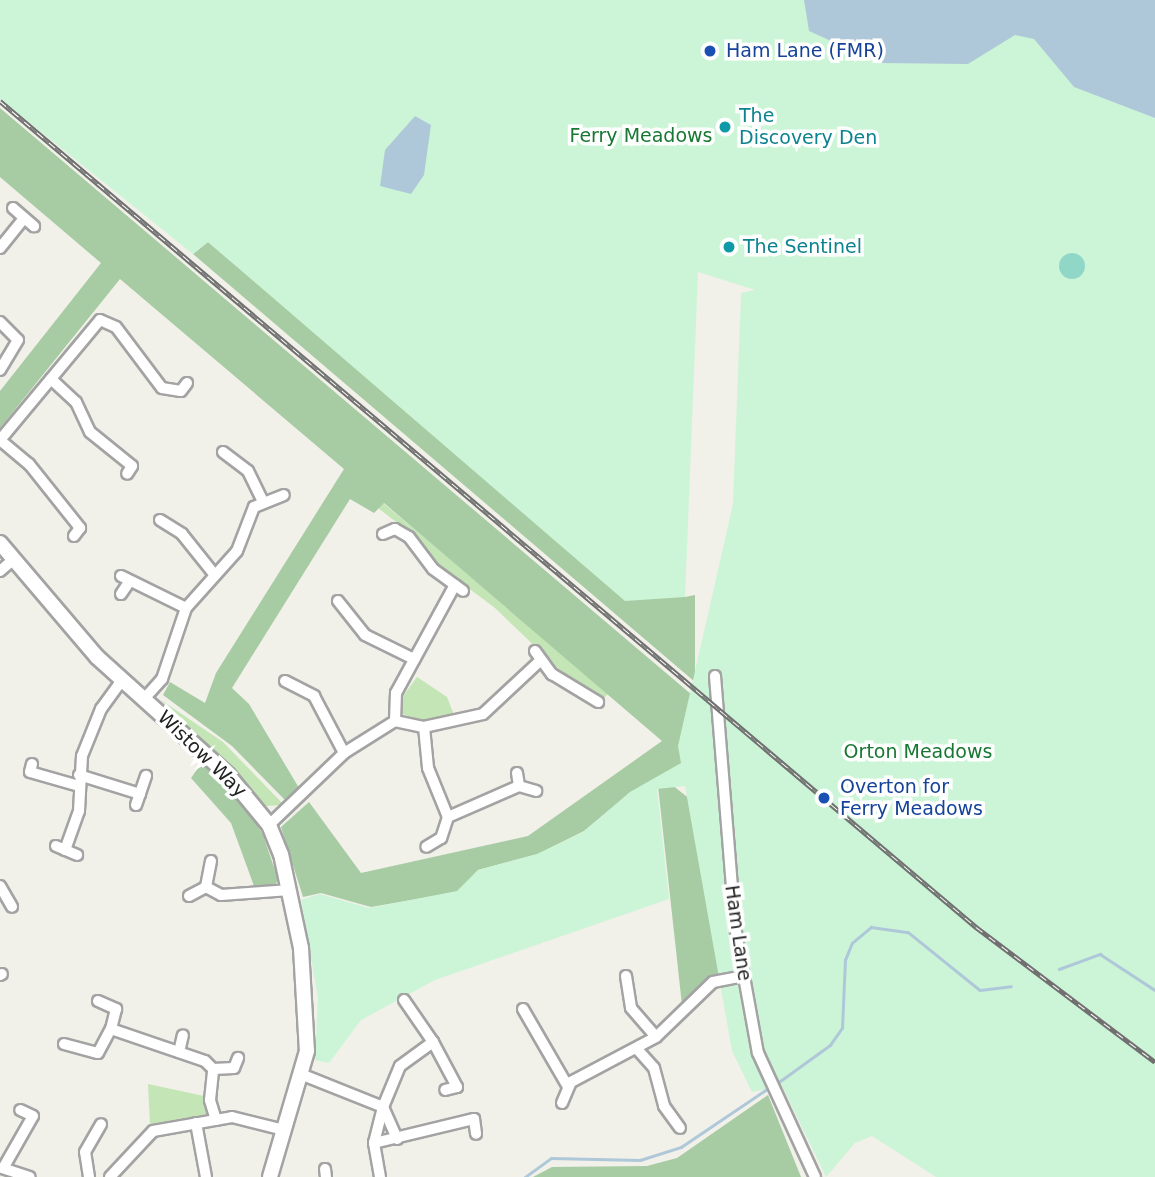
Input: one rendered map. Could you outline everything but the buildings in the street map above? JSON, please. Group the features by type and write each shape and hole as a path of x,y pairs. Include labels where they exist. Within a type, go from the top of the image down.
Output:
{"street":[{"path":"13,208 34,226"},
{"path":"0,248 24,218"},
{"path":"80,528 29,464 0,440 94,324 107,319 144,372 162,388 184,391"},
{"path":"0,322 18,340 0,370"},
{"path":"51,379 76,402 90,432 132,466"},
{"path":"236,445 226,454 258,485 263,502"},
{"path":"144,699 162,679 186,608 237,551 248,517 263,502 284,495"},
{"path":"177,514 165,522 214,574"},
{"path":"383,534 395,529 409,537 459,588 414,659 397,693 395,721"},
{"name":"Wistow Way","path":"0,544 121,681 228,775 269,825 290,890 306,1012 303,1074 280,1129 270,1177"},
{"path":"0,571 13,559"},
{"path":"121,594 125,579 186,608"},
{"path":"338,601 365,635 414,659"},
{"path":"269,825 344,753 395,721 424,727 483,714 538,656 552,674 598,702"},
{"name":"Ham Lane","path":"715,676 717,749 743,976 758,1053 811,1176"},
{"path":"77,855 60,848 79,811 79,780 101,709 121,681"},
{"path":"285,681 314,696 344,753"},
{"path":"424,727 428,768 448,817 441,838 426,847"},
{"path":"32,764 30,772 79,780 138,799 146,776"},
{"path":"517,773 519,786"},
{"path":"448,817 519,786 536,791"},
{"path":"206,887 211,861"},
{"path":"0,886 12,907"},
{"path":"206,887 226,896 290,890"},
{"path":"189,896 206,887"},
{"path":"626,976 620,990 631,1008 656,1037"},
{"path":"567,1086 656,1037 713,982 743,976"},
{"path":"404,1000 433,1042 457,1087 445,1090"},
{"path":"64,1044 98,1053 119,1007 98,1001"},
{"path":"523,1009 534,1024 567,1086 562,1103"},
{"path":"523,1031 534,1024"},
{"path":"111,1029 179,1052 213,1069 234,1068 238,1058"},
{"path":"179,1052 183,1035"},
{"path":"379,1177 374,1143 383,1107 400,1066 433,1042"},
{"path":"637,1049 654,1069 664,1105 680,1128"},
{"path":"213,1069 210,1100 216,1120"},
{"path":"303,1074 383,1107 397,1139"},
{"path":"20,1110 33,1116 2,1167 30,1177"},
{"path":"374,1143 397,1139 473,1116 477,1134"},
{"path":"110,1177 153,1131 244,1117 280,1129"},
{"path":"196,1123 206,1177"},
{"path":"89,1177 85,1152 101,1124"}],"green space":[{"path":"0,0 1155,0 1155,1177 936,1177 872,1136 855,1143 826,1177 782,1086 752,1092 732,1051 685,786 657,789 669,899 435,980 361,1020 329,1063 315,1060 318,998 301,900 320,894 369,908 457,891 478,870 537,854 583,832 630,792 681,763 678,746 733,504 741,293 755,290 698,272 685,597 625,601 208,242 193,254 0,99"},
{"path":"0,108 705,706 681,766 630,793 584,831 538,854 478,870 458,892 371,907 321,893 303,897 281,827 309,802 361,873 528,836 662,741 384,503 374,513 350,499 232,688 249,704 299,788 286,801 232,746 163,695 170,682 205,703 216,673 344,469 120,279 0,428 0,391 101,263 0,177"},
{"path":"208,242 334,348 685,597 695,595 695,682 193,254"},
{"path":"383,503 608,694 604,698 567,677 495,608 439,566 422,542 378,508"},
{"path":"417,677 447,697 454,715 426,722 402,714 401,699"},
{"path":"161,700 223,742 284,805 265,806"},
{"path":"203,761 240,796 263,835 278,879 275,886 254,886 231,823 191,778"},
{"path":"667,781 700,807 723,972 682,1005 658,786"},
{"path":"148,1084 204,1096 207,1114 150,1124"},
{"path":"768,1095 801,1177 533,1177 552,1167 647,1166 677,1158"}],"shaded area":[{"path":"804,0 1155,0 1155,118 1074,87 1034,39 1015,35 968,64 880,63 809,31"},
{"path":"415,116 431,125 424,175 411,194 380,186 385,150"},
{"path":"1072,253 1081,257 1085,266 1081,275 1072,279 1063,275 1059,266 1063,257"}],"waterway":[{"path":"776,1084 830,1045 842,1028 845,960 852,943 871,927 908,932 980,990 1011,986"},
{"path":"1059,969 1100,954 1155,990"},
{"path":"525,1177 551,1158 640,1160 681,1147 770,1087"}],"railway":[{"path":"0,101 976,927 1155,1062"}],"place":[{"name":"Ham Lane (FMR)","path":"710,51"},
{"name":"The Discovery Den","path":"725,127"},
{"name":"The Sentinel","path":"729,247"},
{"name":"Overton for Ferry Meadows","path":"824,798"}],"park label":[{"name":"Ferry Meadows","path":"641,136"},
{"name":"Orton Meadows","path":"918,752"}]}
